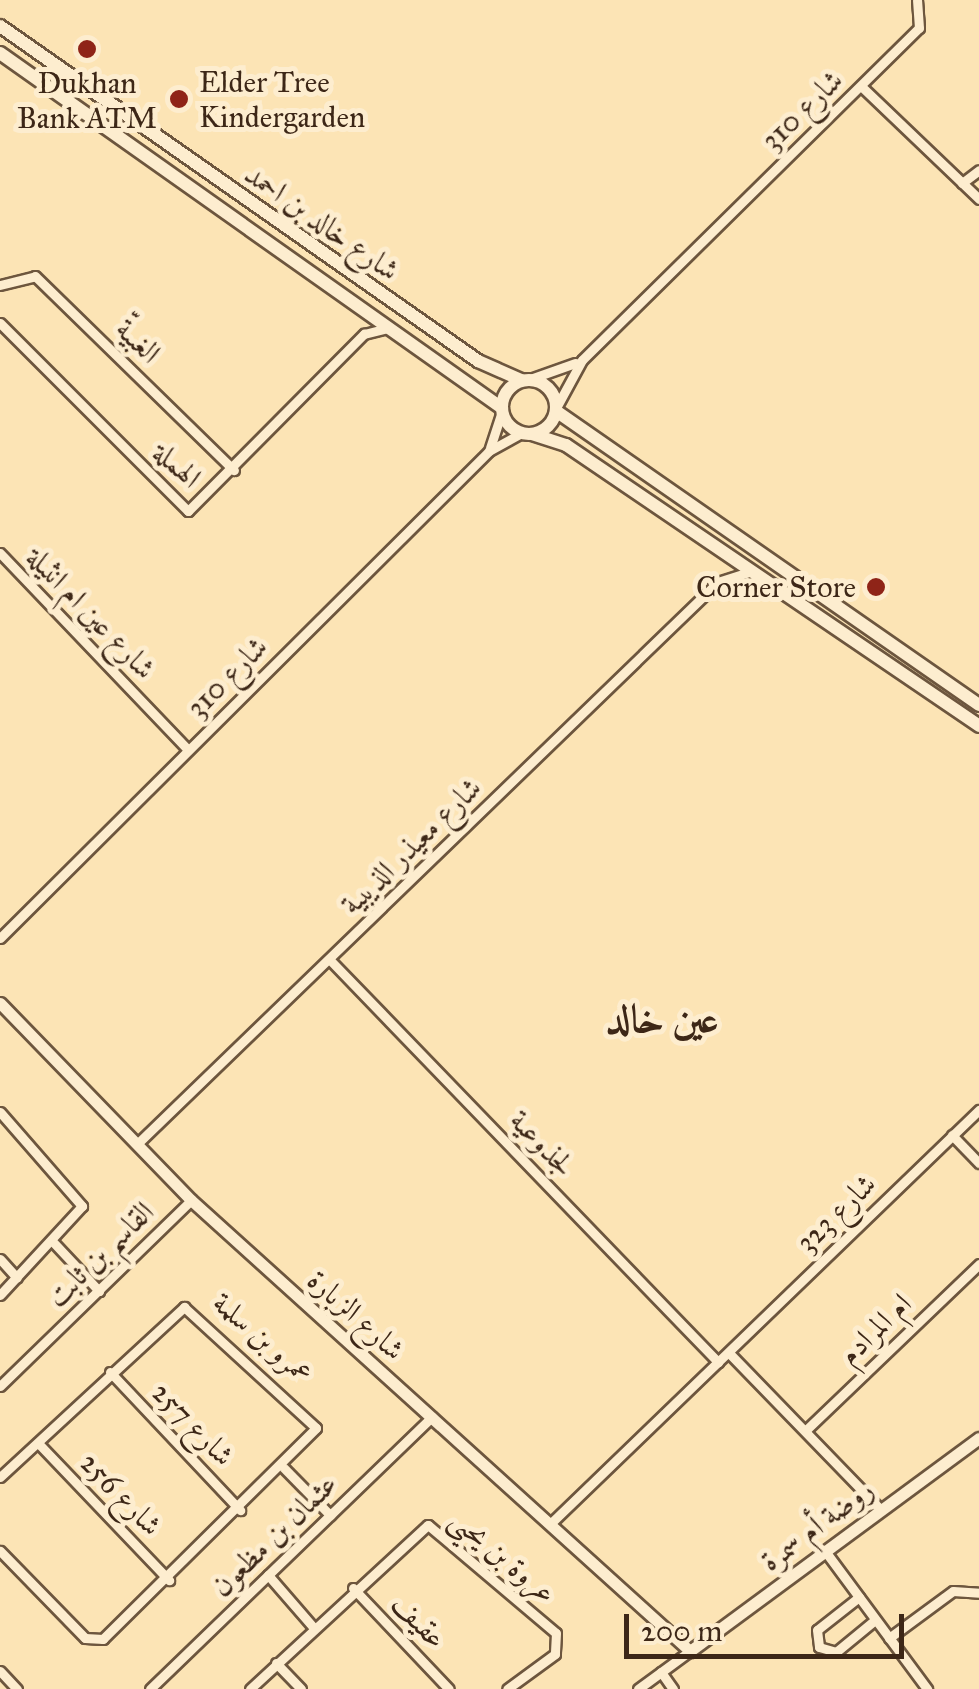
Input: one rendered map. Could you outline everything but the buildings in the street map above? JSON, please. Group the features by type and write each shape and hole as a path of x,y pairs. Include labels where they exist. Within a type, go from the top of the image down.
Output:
{"main road":[{"name":"شارع خالد بن احمد","path":"0,26 466,353 552,390 557,408"},
{"name":"شارع خالد بن احمد","path":"0,53 7,62 398,330 527,433"},
{"path":"502,410 526,380"},
{"path":"527,433 557,408 979,705"},
{"path":"527,433 566,445 979,726"}],"street":[{"name":"شارع 310","path":"557,408 582,360 862,87 924,17 916,0"},
{"path":"862,87 979,199"},
{"path":"962,183 979,170"},
{"name":"الغبيةّ","path":"0,285 16,274 35,276 234,470"},
{"path":"359,303 364,334 398,330"},
{"name":"الهملة","path":"0,323 179,507 197,508 364,334"},
{"name":"شارع 310","path":"526,380 582,360"},
{"name":"شارع 310","path":"489,451 502,410"},
{"name":"شارع 310","path":"0,938 489,451 527,433"},
{"path":"718,582 720,550"},
{"name":"شارع عين ام انثيلة","path":"0,553 188,750"},
{"name":"شارع معيذر الذيبية","path":"137,1144 718,582 752,572"},
{"name":"لجذوعية","path":"330,960 718,1362"},
{"name":"شارع الزبارة","path":"0,1003 191,1200 552,1522 690,1651"},
{"name":"شارع 323","path":"552,1522 979,1110"},
{"path":"0,1112 82,1198 81,1214 0,1295"},
{"path":"952,1136 979,1163"},
{"name":"القاسم بن ثابت","path":"0,1386 191,1200"},
{"path":"54,1243 98,1291"},
{"path":"0,1259 18,1278"},
{"name":"ام المرادم","path":"806,1430 979,1264"},
{"name":"عمرو بن سلمة","path":"0,1477 169,1313 199,1312 314,1420 310,1441 284,1468 169,1580 91,1641 0,1550"},
{"path":"729,1353 880,1509"},
{"name":"شارع 257","path":"110,1372 240,1510"},
{"name":"عثمان بن مظعون","path":"150,1689 432,1417"},
{"name":"روضة أم سمرة","path":"638,1689 979,1438"},
{"name":"شارع 256","path":"38,1442 169,1580"},
{"path":"284,1468 330,1515"},
{"name":"عروة بن يحيى","path":"250,1689 418,1528 437,1526 556,1633 554,1654 507,1689"},
{"path":"824,1551 923,1688"},
{"path":"268,1576 313,1627"},
{"name":"عقيف","path":"353,1588 450,1689"},
{"path":"889,1638 952,1591 979,1593"},
{"path":"859,1597 817,1630 819,1647 836,1652 875,1620"},
{"path":"276,1663 301,1689"},
{"path":"0,1671 18,1689"},
{"path":"661,1672 673,1689"}],"place":[{"name":"Dukhan Bank ATM","path":"87,49"},
{"name":"Elder Tree Kindergarden","path":"179,99"},
{"name":"Corner Store","path":"876,587"}],"district":[{"name":"عين خالد","path":"662,1019"}]}
